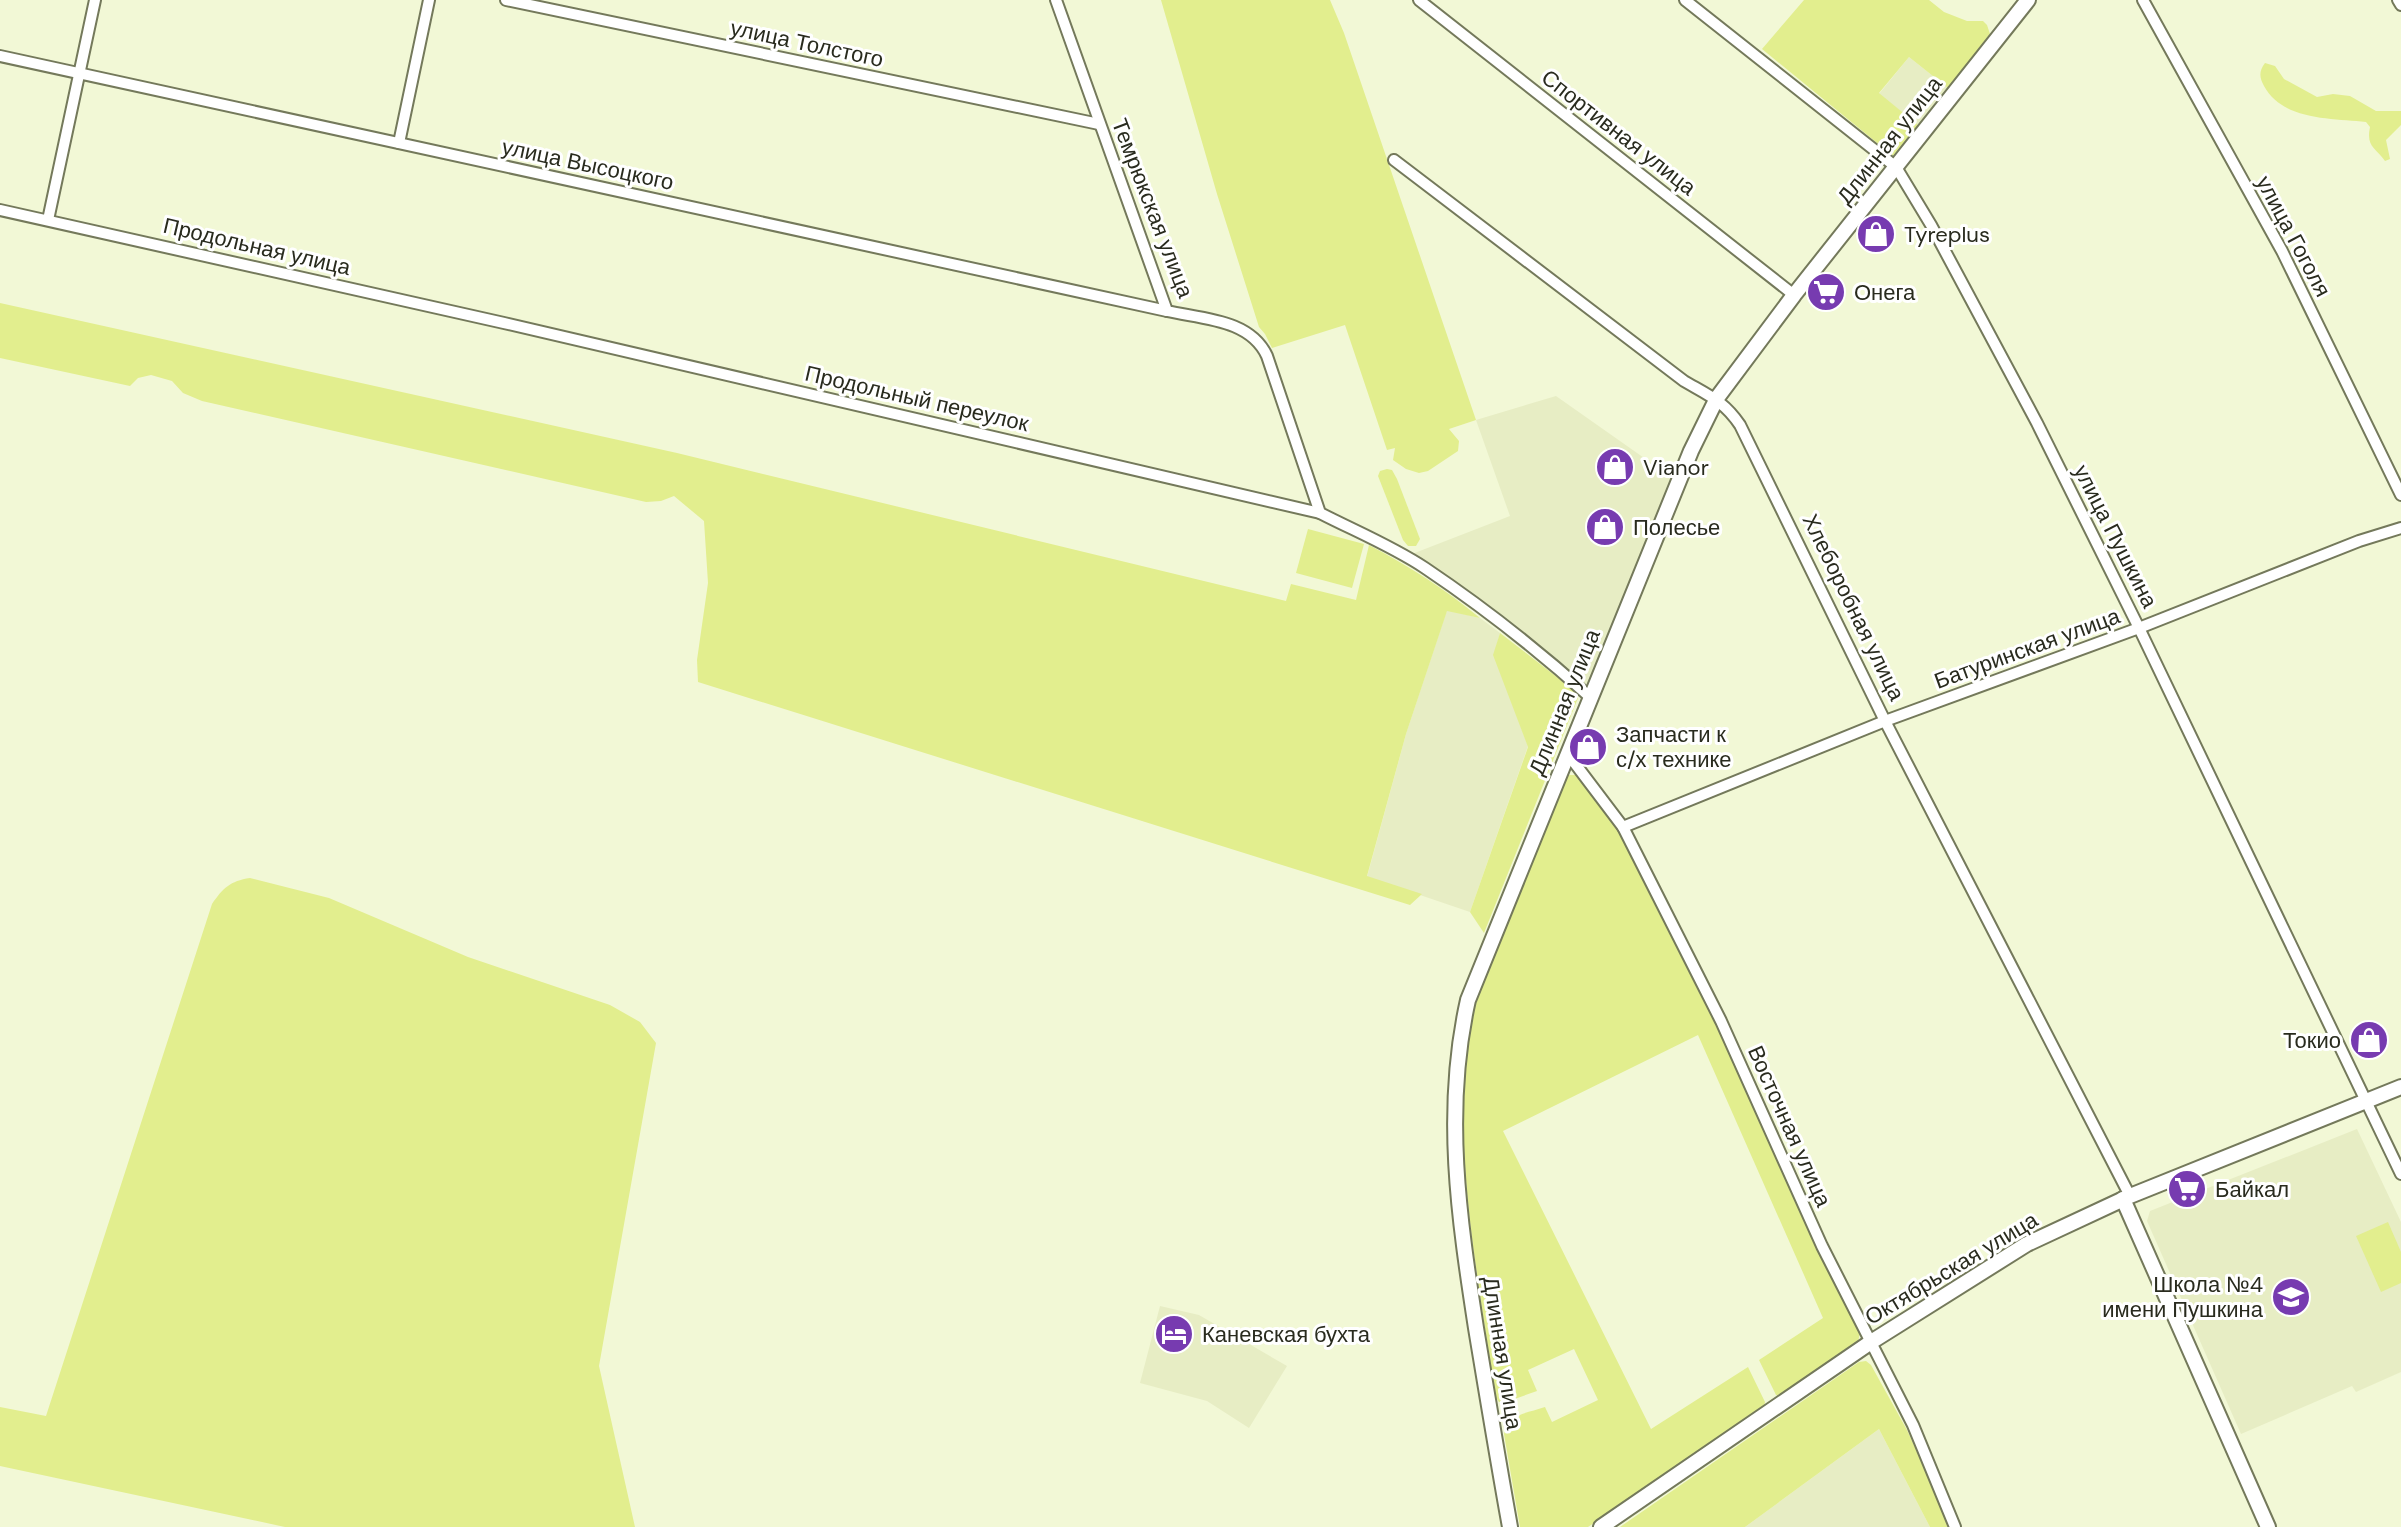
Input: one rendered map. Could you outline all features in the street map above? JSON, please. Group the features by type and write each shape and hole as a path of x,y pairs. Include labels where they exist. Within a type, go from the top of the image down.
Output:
{"street":[{"path":"48,220 95,0"},
{"path":"399,143 429,0"},
{"name":"улица Толстого","path":"506,0 1099,124"},
{"name":"Темрюкская улица","path":"1056,0 1167,311 1238,327 1258,340 1267,356 1320,513"},
{"name":"Спортивная улица","path":"1419,0 1794,295"},
{"name":"улица Пушкина","path":"1685,0 1896,167 1931,225 2037,423 2401,1174"},
{"name":"Длинная улица","path":"1510,1527 1470,1290 1456,1174 1454,1106 1468,1000 1691,451 1717,398 1794,295 2028,0"},
{"name":"улица Гоголя","path":"2143,0 2282,251 2401,495"},
{"name":"улица Высоцкого","path":"0,56 1167,311"},
{"name":"Хлеборобная улица","path":"1394,160 1684,381 1717,398 1740,425 1885,721 2126,1198 2268,1527"},
{"name":"Продольная улица","path":"0,210 504,323"},
{"name":"Продольный переулок","path":"504,323 1320,513"},
{"path":"1320,513 1423,567 1527,642 1590,697"},
{"name":"Батуринская улица","path":"1623,827 1885,721 2139,628 2359,541 2401,528"},
{"name":"Восточная улица","path":"1567,753 1623,827 1721,1021 1822,1246 1913,1425 1955,1527"},
{"name":"Октябрьская улица","path":"1601,1527 1871,1342 2027,1244 2126,1198 2401,1087"}],"shaded area":[{"path":"1909,57 1948,88 1918,125 1879,94"},
{"path":"1556,396 1674,479 1589,688 1513,625 1412,554 1510,516 1476,420"},
{"path":"1447,610 1480,618 1500,633 1494,655 1528,746 1470,912 1367,877 1406,734"},
{"name":"Школа №4 имени Пушкина","path":"2357,1129 2401,1222 2401,1372 2356,1392 2352,1386 2241,1434 2147,1221 2150,1211"},
{"path":"1160,1306 1199,1315 1287,1366 1249,1428 1207,1401 1140,1383"},
{"path":"1879,1429 1930,1527 1745,1527"}],"green space":[{"path":"1161,0 1330,0 1476,420 1449,429 1459,441 1458,451 1428,471 1419,473 1406,469 1393,460 1395,448 1387,450 1345,325 1272,348 1259,327"},
{"path":"1804,0 1929,0 1944,12 1967,21 1983,21 1990,34 1948,88 1909,57 1879,93 1918,125 1893,156 1762,49"},
{"path":"2265,63 2275,66 2284,79 2317,97 2333,94 2350,96 2376,111 2401,111 2401,125 2386,140 2390,159 2385,161 2372,146 2370,127 2366,122 2309,116 2283,106 2262,83 2261,71"},
{"path":"0,303 677,453 1286,601 1291,584 1356,600 1369,545 1426,578 1480,618 1447,611 1406,734 1367,876 1422,894 1410,905 698,682 697,660 708,583 704,521 674,496 646,502 202,401 183,393 172,381 151,375 138,378 130,386 0,358"},
{"path":"1392,470 1397,479 1420,539 1416,546 1408,546 1403,540 1378,476 1380,471"},
{"path":"1308,529 1364,544 1352,588 1296,573"},
{"path":"1500,633 1575,691 1578,698 1484,933 1470,912 1528,747 1493,655"},
{"path":"1569,775 1576,775 1622,833 1716,1023 1860,1333 1858,1342 1780,1397 1776,1395 1759,1360 1823,1318 1698,1035 1503,1131 1651,1429 1748,1367 1765,1402 1764,1408 1588,1527 1520,1527 1504,1434 1510,1422 1519,1415 1545,1407 1552,1422 1598,1400 1574,1349 1528,1370 1537,1391 1506,1402 1499,1402 1495,1396 1468,1202 1464,1085 1473,1006 1559,783"},
{"path":"250,878 329,898 468,957 610,1005 640,1022 656,1043 599,1366 635,1527 285,1527 0,1466 0,1407 46,1416 212,904 228,886"},
{"path":"2388,1222 2401,1252 2401,1283 2381,1292 2356,1236"},
{"path":"1866,1361 1907,1430 1951,1527 1930,1527 1879,1429 1745,1527 1620,1527 1859,1362"}],"place":[{"name":"Tyreplus","path":"1876,234"},
{"name":"Онега","path":"1826,292"},
{"name":"Vianor","path":"1615,467"},
{"name":"Полесье","path":"1605,527"},
{"name":"Запчасти к с/х технике","path":"1588,747"},
{"name":"Токио","path":"2369,1040"},
{"name":"Байкал","path":"2187,1189"},
{"name":"Школа №4 имени Пушкина","path":"2291,1297"},
{"name":"Каневская бухта","path":"1174,1334"}]}
